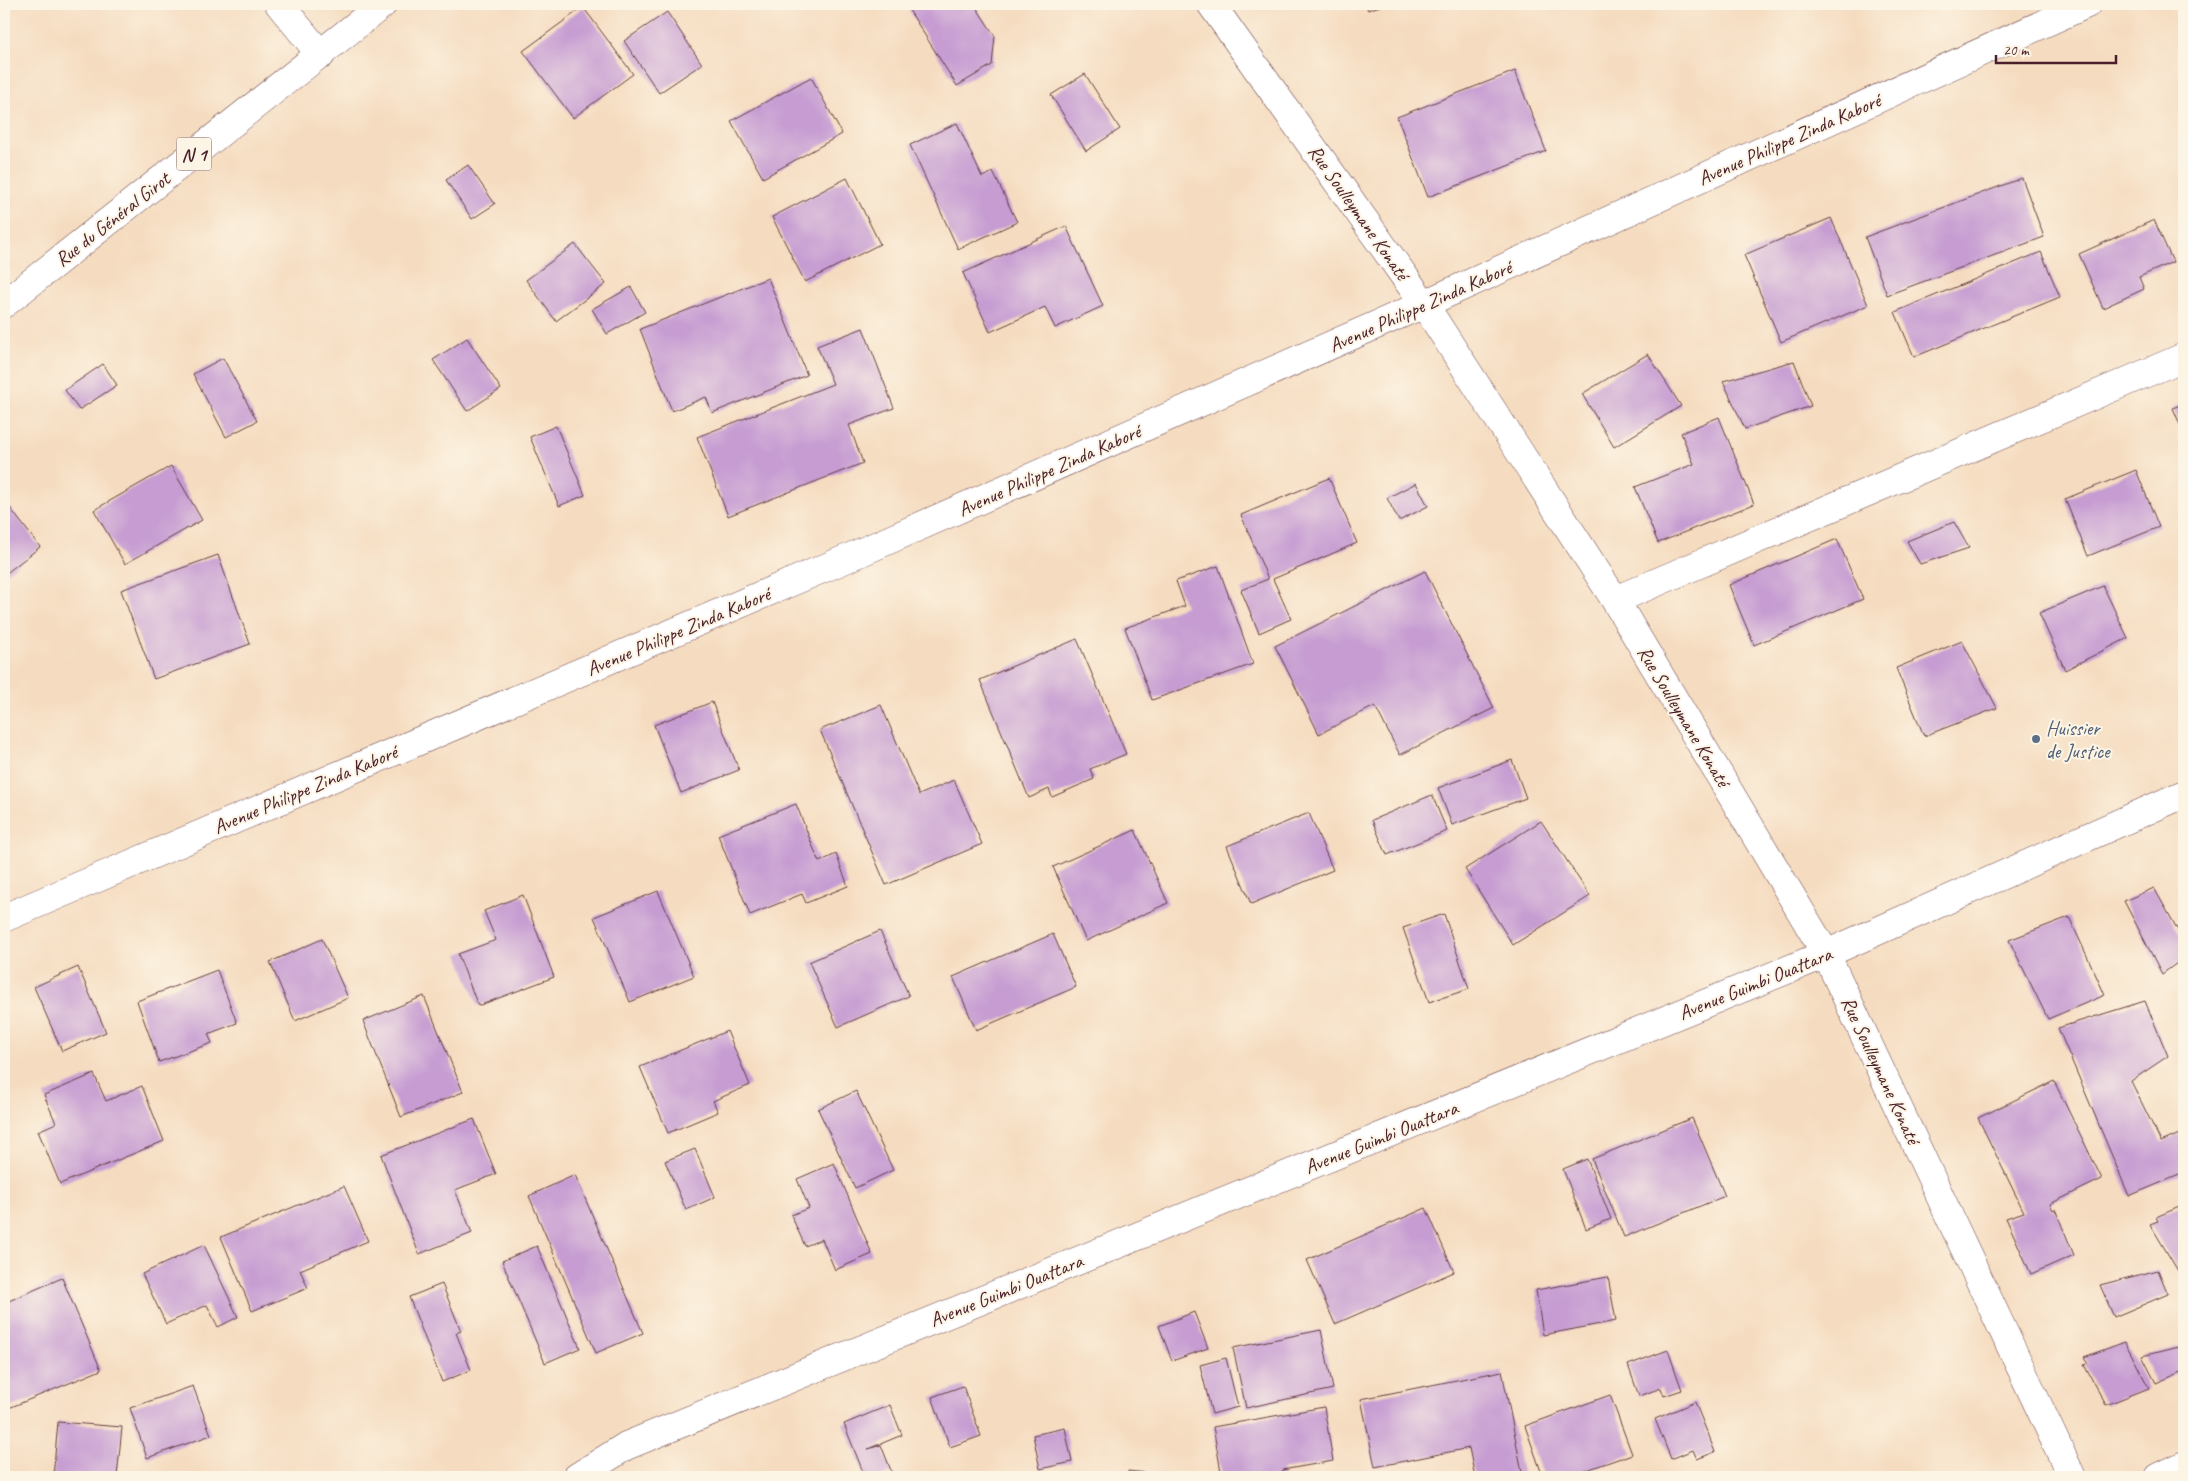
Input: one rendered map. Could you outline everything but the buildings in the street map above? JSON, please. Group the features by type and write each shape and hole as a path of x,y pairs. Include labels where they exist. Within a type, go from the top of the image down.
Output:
{"main road":[{"path":"279,4 320,55"},
{"name":"Rue du Général Girot","path":"4,304 384,4"},
{"name":"Rue Soulleymane Konaté","path":"1211,4 1424,304 1615,600 1826,954 2072,1477"},
{"name":"Avenue Philippe Zinda Kaboré","path":"4,918 848,558 1424,304 2087,4"},
{"path":"1615,600 2184,357"},
{"name":"Avenue Guimbi Ouattara","path":"577,1477 626,1446 1826,954 2184,794"},
{"path":"2160,1477 2184,1465"}],"place":[{"name":"Huissier de Justice","path":"2036,739"}]}
